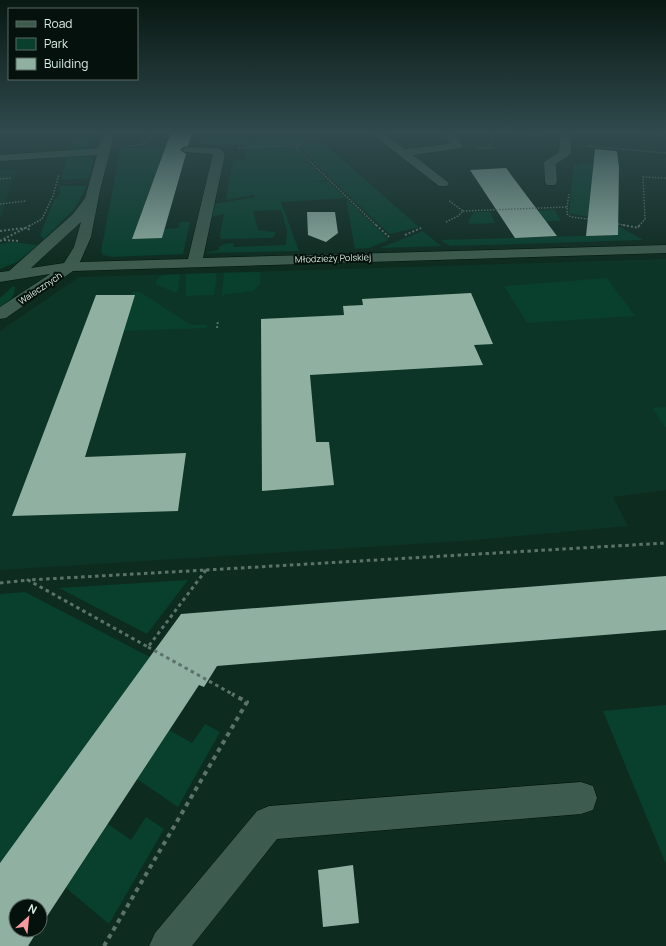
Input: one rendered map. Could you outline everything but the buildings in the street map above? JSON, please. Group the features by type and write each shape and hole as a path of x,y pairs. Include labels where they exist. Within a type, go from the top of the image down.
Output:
{"street":[{"name":"Walecznych","path":"5,311 69,267 83,244 97,176"},
{"path":"195,263 214,176"},
{"path":"434,176 443,183"},
{"path":"551,176 552,182"},
{"name":"Walecznych","path":"0,290 7,276 50,243 78,217 92,196"},
{"name":"Walecznych","path":"50,243 48,248 51,259 69,267"},
{"name":"Młodzieży Polskiej","path":"7,276 69,267 666,249"},
{"name":"Walecznych","path":"5,311 21,297 26,286 23,280 7,276"},
{"path":"168,946 269,823 581,798"}],"path":[{"path":"0,241 42,219 53,196 58,176"},
{"path":"326,176 393,240"},
{"path":"638,227 645,220 643,177 666,178"},
{"path":"0,204 26,201"},
{"path":"464,211 567,207 567,214 571,217 588,219"},
{"path":"0,231 25,228"},
{"path":"217,328 218,320"},
{"path":"0,582 666,543"},
{"path":"148,647 206,570"},
{"path":"28,580 247,702 104,946"}],"shaded area":[{"path":"0,176 15,176 0,219"},
{"path":"666,259 666,490 613,497 628,526 463,541 0,570 0,331 79,277"}],"green space":[{"path":"62,176 89,176 89,178 61,180"},
{"path":"115,176 154,176 132,239 164,229 178,228 180,222 190,222 183,254 112,257 103,255 101,252"},
{"path":"230,176 322,176 326,180 317,182 328,181 346,198 281,202 299,251 203,253 219,250 219,247 224,244 234,243 233,247 286,245 287,230 281,210 253,211 258,230 275,232 276,234 272,238 221,239 220,235 224,214 211,217 214,204 255,197 254,195 226,200"},
{"path":"328,176 361,176 419,227 389,234"},
{"path":"573,176 592,176 588,217 569,213"},
{"path":"60,186 87,186 75,208 44,239 40,236 53,202 60,193"},
{"path":"346,198 389,240 369,248 355,249"},
{"path":"555,210 561,221 537,222 531,211"},
{"path":"474,212 490,212 495,223 469,224 468,221"},
{"path":"618,226 643,240 450,246 441,240 617,235"},
{"path":"423,231 441,246 380,248"},
{"path":"12,242 38,245 17,262 0,269 0,244"},
{"path":"260,272 260,284 253,291 222,295 224,273"},
{"path":"217,273 214,295 186,296 186,274"},
{"path":"180,274 178,292 175,293 156,284 156,281 160,276"},
{"path":"607,278 635,316 527,323 504,286"},
{"path":"12,287 15,287 14,294 8,302 0,308 0,298"},
{"path":"133,292 140,292 191,325 207,325 207,328 123,331 135,295 132,295"},
{"path":"666,407 666,428 652,408"},
{"path":"188,580 147,634 59,588"},
{"path":"25,592 150,657 0,863 0,594"},
{"path":"666,705 666,864 603,711"},
{"path":"205,724 220,732 178,807 137,779 169,730 192,743"},
{"path":"146,817 164,829 109,924 66,888 108,824 131,840"}]}
